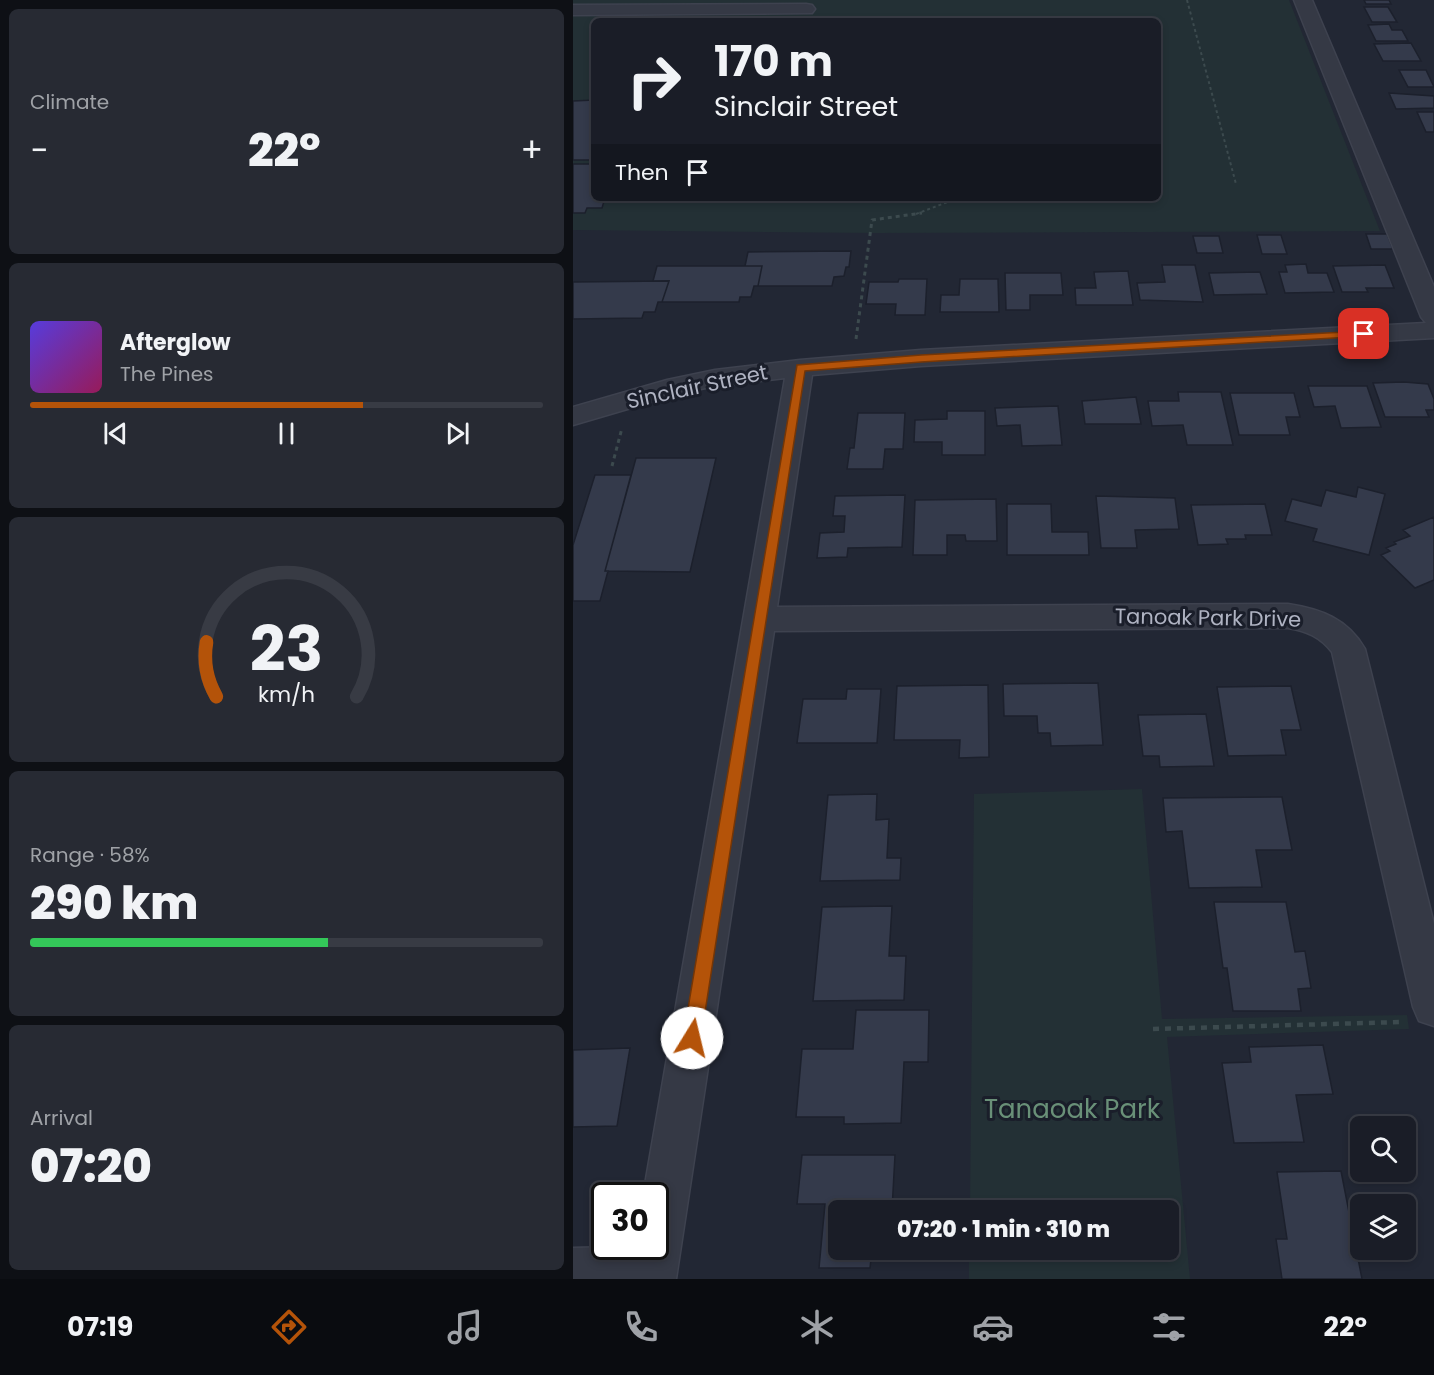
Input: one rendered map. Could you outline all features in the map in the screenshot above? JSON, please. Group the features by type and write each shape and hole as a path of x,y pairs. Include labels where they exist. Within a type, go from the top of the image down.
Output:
{"street":[{"path":"1303,0 1434,317"},
{"path":"573,10 806,9"},
{"name":"Sinclair Street","path":"573,417 677,386 715,378 800,368 853,363 1434,330"},
{"path":"573,1272 653,1275 800,368"},
{"name":"Tanoak Park Drive","path":"761,619 1288,616 1325,624 1342,640 1347,650 1423,1014"}],"path":[{"path":"1187,0 1236,184"},
{"path":"853,363 872,220 907,218 952,201"},
{"path":"612,466 622,427"},
{"path":"1153,1029 1423,1014"}],"green space":[{"path":"573,0 1289,0 1380,231 875,233 573,230"},
{"name":"Tanaoak Park","path":"1142,789 1162,1019 1407,1015 1409,1029 1167,1037 1190,1279 969,1279 969,1260 1179,1260 1179,1200 970,1200 974,794"}],"building":[{"path":"1364,0 1389,0 1391,4 1366,4"},
{"path":"1364,7 1388,7 1397,22 1372,22"},
{"path":"1389,24 1392,30 1402,30 1408,41 1376,41 1368,25"},
{"path":"1411,43 1421,61 1383,61 1374,44"},
{"path":"1399,70 1426,70 1434,87 1408,87"},
{"path":"1389,93 1434,96 1434,108 1396,109"},
{"path":"591,100 591,160 573,160 573,101"},
{"path":"1417,112 1434,112 1434,132 1426,132"},
{"path":"573,164 591,164 591,201 604,201 602,208 587,208 585,213 573,213"},
{"path":"1366,234 1387,234 1393,249 1371,249"},
{"path":"1257,235 1281,235 1287,254 1262,254"},
{"path":"1193,236 1219,236 1223,253 1197,253"},
{"path":"851,251 849,267 846,267 844,276 834,277 832,286 758,286 762,266 745,266 748,252"},
{"path":"1306,264 1308,273 1327,273 1334,292 1285,293 1279,272 1287,272 1285,265"},
{"path":"1162,265 1195,265 1203,302 1140,300 1137,283 1165,282"},
{"path":"1385,265 1394,288 1366,288 1368,292 1342,292 1333,266"},
{"path":"657,266 762,266 758,286 754,286 751,297 740,297 739,302 662,302 669,281 653,281"},
{"path":"1128,271 1133,305 1076,305 1075,288 1096,288 1094,272"},
{"path":"1260,272 1267,294 1214,295 1209,273"},
{"path":"1005,273 1061,273 1063,295 1030,295 1030,310 1006,310"},
{"path":"899,279 927,279 925,315 895,315 896,304 866,304 869,282 898,282"},
{"path":"960,279 998,279 999,312 940,312 941,295 959,295"},
{"path":"669,281 662,302 658,302 655,312 644,312 642,318 573,319 573,282"},
{"path":"1373,383 1428,384 1434,399 1434,410 1426,410 1429,417 1385,417"},
{"path":"1308,386 1367,386 1381,427 1341,428 1335,406 1314,407"},
{"path":"1178,392 1221,392 1233,445 1187,445 1183,425 1152,426 1148,401 1179,401"},
{"path":"1230,393 1294,393 1300,417 1286,417 1290,435 1239,435"},
{"path":"1136,397 1141,424 1085,424 1082,401"},
{"path":"1058,406 1062,445 1022,446 1020,425 997,426 995,408"},
{"path":"947,411 985,411 985,455 942,455 942,442 914,442 915,420 947,419"},
{"path":"858,413 905,413 903,449 885,449 883,469 847,469 850,448 854,448"},
{"path":"636,458 716,458 690,572 605,571"},
{"path":"595,475 631,475 605,571 608,571 600,601 573,601 573,545"},
{"path":"1358,487 1385,494 1369,555 1313,541 1317,529 1285,521 1292,499 1321,506 1326,490 1356,497"},
{"path":"905,495 902,547 848,548 847,557 817,558 820,533 844,532 845,516 833,516 835,496"},
{"path":"1096,496 1175,498 1179,529 1135,530 1137,548 1101,548"},
{"path":"996,499 997,541 966,541 965,535 947,535 947,555 913,555 915,500"},
{"path":"1007,504 1051,504 1052,532 1088,532 1089,555 1007,555"},
{"path":"1265,504 1272,535 1245,535 1246,539 1226,539 1228,544 1198,545 1191,505"},
{"path":"1434,517 1434,580 1415,588 1381,555 1390,551 1386,548 1396,544 1394,542 1410,536 1403,530"},
{"path":"1098,683 1103,745 1051,746 1050,733 1038,733 1037,716 1004,716 1003,684"},
{"path":"988,685 989,757 959,758 960,740 894,740 897,686"},
{"path":"1291,686 1301,730 1281,730 1286,755 1228,756 1217,687"},
{"path":"847,689 881,689 877,743 797,743 803,699 846,699"},
{"path":"1206,714 1214,766 1160,767 1159,756 1143,756 1138,715"},
{"path":"877,794 876,820 889,819 887,858 901,858 900,880 820,881 828,795"},
{"path":"1282,797 1292,850 1256,850 1262,887 1189,888 1182,831 1166,832 1163,798"},
{"path":"1214,902 1286,902 1295,952 1305,951 1311,988 1298,989 1301,1011 1233,1011 1227,968 1223,968"},
{"path":"892,906 889,956 906,956 904,1000 813,1001 822,907"},
{"path":"856,1010 929,1010 928,1062 904,1062 901,1123 844,1124 844,1117 796,1117 802,1049 853,1049"},
{"path":"1323,1045 1333,1094 1296,1095 1304,1142 1234,1143 1222,1063 1251,1062 1249,1047"},
{"path":"630,1048 617,1126 573,1127 573,1050"},
{"path":"802,1155 895,1155 893,1200 828,1200 828,1260 871,1260 870,1268 819,1268 825,1204 797,1204"},
{"path":"1341,1171 1350,1217 1350,1260 1358,1260 1362,1279 1282,1279 1276,1239 1287,1239 1277,1172"}],"route":[{"path":"692,1038 800,368 921,358 1364,334"}]}
